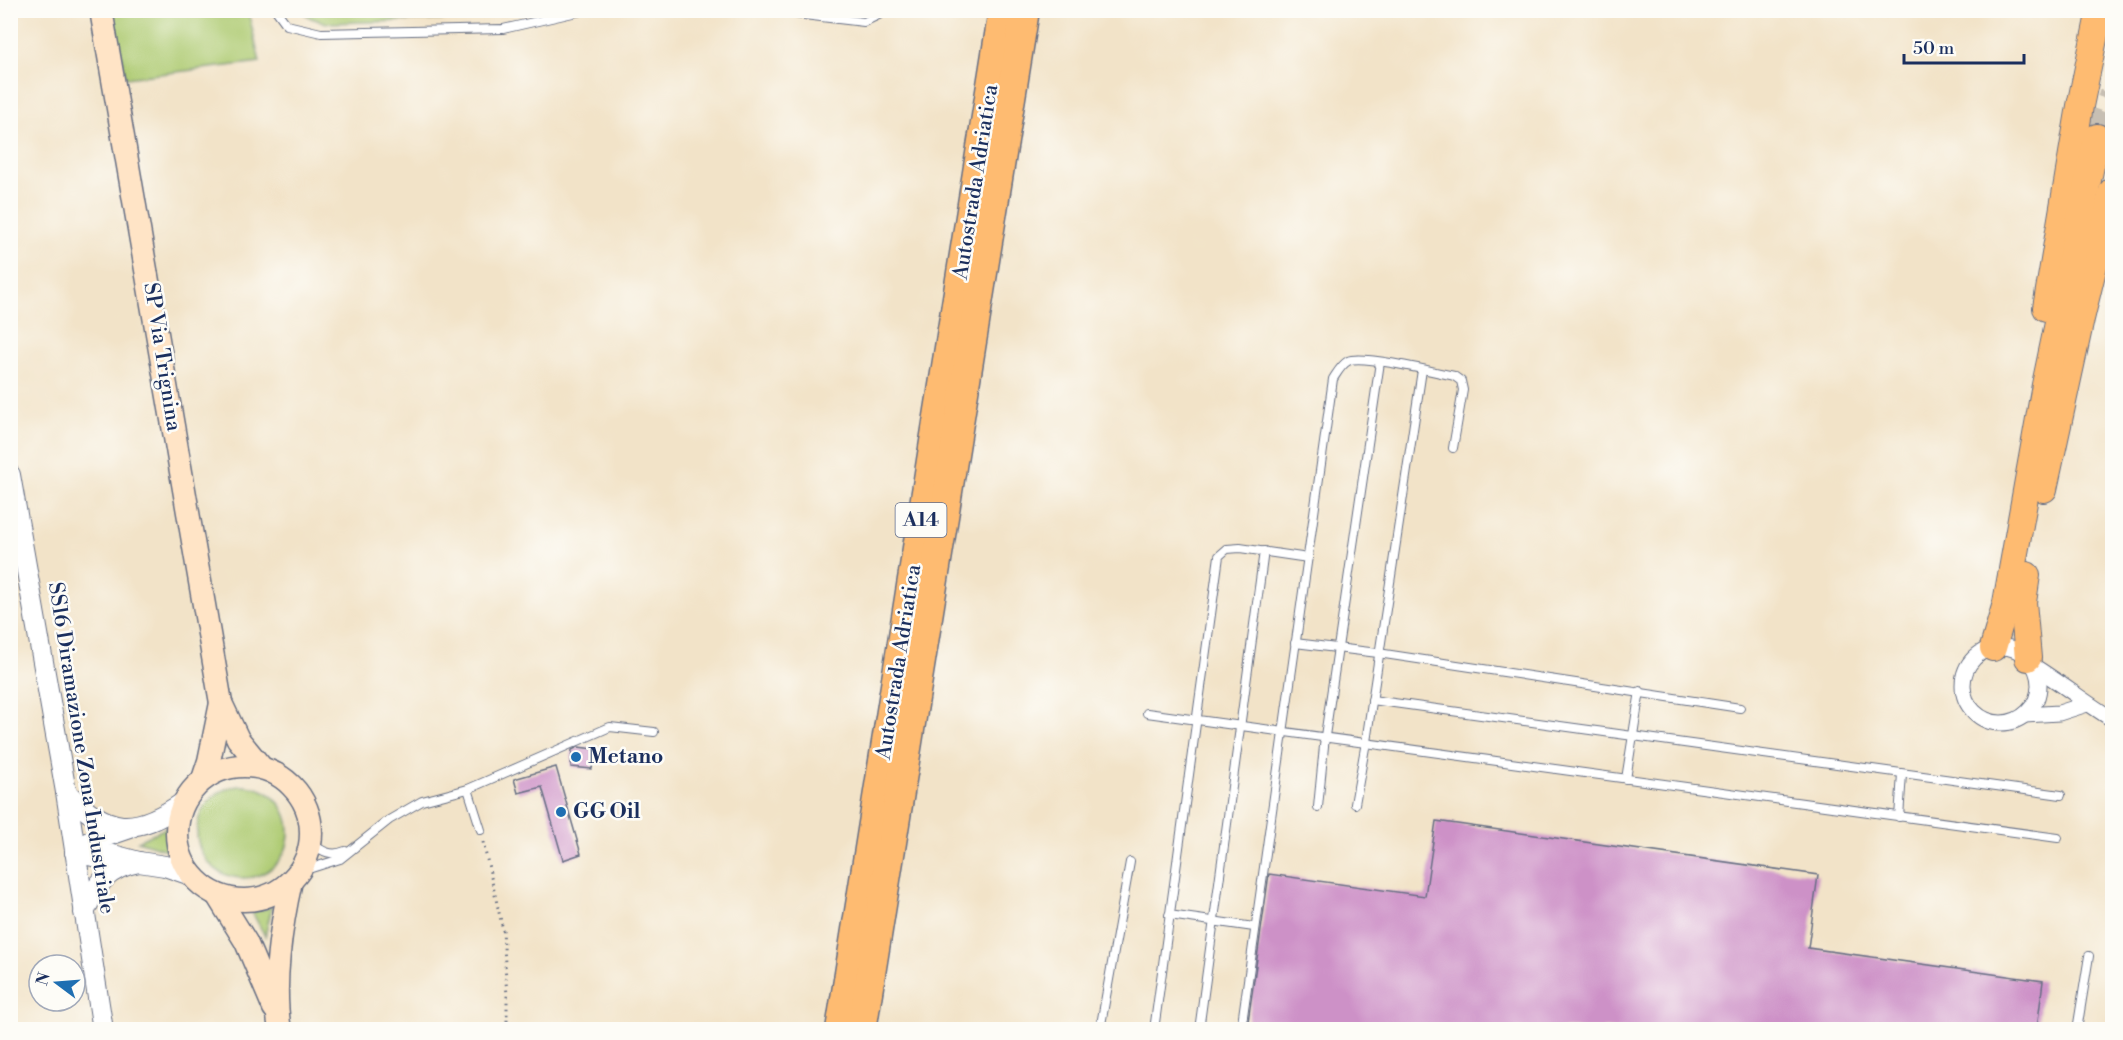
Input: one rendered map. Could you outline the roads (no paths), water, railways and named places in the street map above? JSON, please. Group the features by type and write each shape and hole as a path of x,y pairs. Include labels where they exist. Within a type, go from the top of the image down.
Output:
{"highway":[{"name":"Autostrada Adriatica","path":"840,1029 1003,10"},
{"name":"Autostrada Adriatica","path":"862,1029 1025,10"},
{"path":"2031,663 2023,602 2055,434 2056,388 2043,344 2048,290 2082,95 2100,10"},
{"path":"1993,648 2006,603 2056,388 2097,137"},
{"path":"2056,388 2081,319 2112,191"},
{"path":"2056,388 2084,359 2098,323 2112,263"}],"main road":[{"name":"SP Via Trignina","path":"101,10 221,703 238,739 261,767"},
{"name":"SP Via Trignina","path":"203,779 221,703"},
{"name":"SP Via Trignina","path":"279,1024 278,972 282,919 295,877 308,854 311,843 311,823 305,804 294,787 279,775 261,767 230,766 203,779 192,789 184,802 178,820 177,840 181,858 191,875 203,887 217,895 243,900 269,896 295,877"},
{"name":"SP Via Trignina","path":"217,895 246,942 279,1024"}],"street":[{"name":"SS16 Diramazione Zona Industriale","path":"10,475 66,792 103,1029"},
{"path":"2087,704 2059,713 2025,716 2014,722 2002,724 1989,722 1974,712 1964,696 1962,684 1971,661 1981,652 2005,647 2017,651 2087,704 2112,719"},
{"path":"2025,716 2037,698 2038,677 2031,663"},
{"path":"66,792 81,808 100,820 118,826 140,826 164,816 184,802"},
{"path":"75,852 89,843 132,826"},
{"path":"75,852 93,856 113,855 165,866 191,875"},
{"path":"84,913 93,891 113,871 139,862"}],"lane":[{"path":"276,10 287,25 321,33 504,29 586,10"},
{"path":"761,10 864,22 889,10"},
{"path":"1241,1029 1333,379 1341,367 1350,360 1365,359 1454,376 1461,381 1463,390 1453,448"},
{"path":"1317,807 1325,736 1380,362"},
{"path":"1355,804 1422,370"},
{"path":"1154,1029 1219,556 1227,549 1240,548 1308,558"},
{"path":"1199,1029 1264,551"},
{"path":"1295,643 1338,647 1640,691 1740,708"},
{"path":"1626,779 1640,691"},
{"path":"1372,700 1633,734 2061,795"},
{"path":"1147,712 2058,838"},
{"path":"295,877 340,859 389,820 422,801 468,789 610,727 654,732"},
{"path":"1899,817 1902,774"},
{"path":"468,789 481,830"},
{"path":"311,843 322,852 331,854 341,854 360,844"},
{"path":"1100,1029 1131,862"},
{"path":"1170,915 1254,927"},
{"path":"2077,1029 2089,956"}],"tunnel":[{"path":"2097,137 2112,94"}],"place":[{"name":"Metano","path":"576,757"},
{"name":"GG Oil","path":"561,812"}]}
